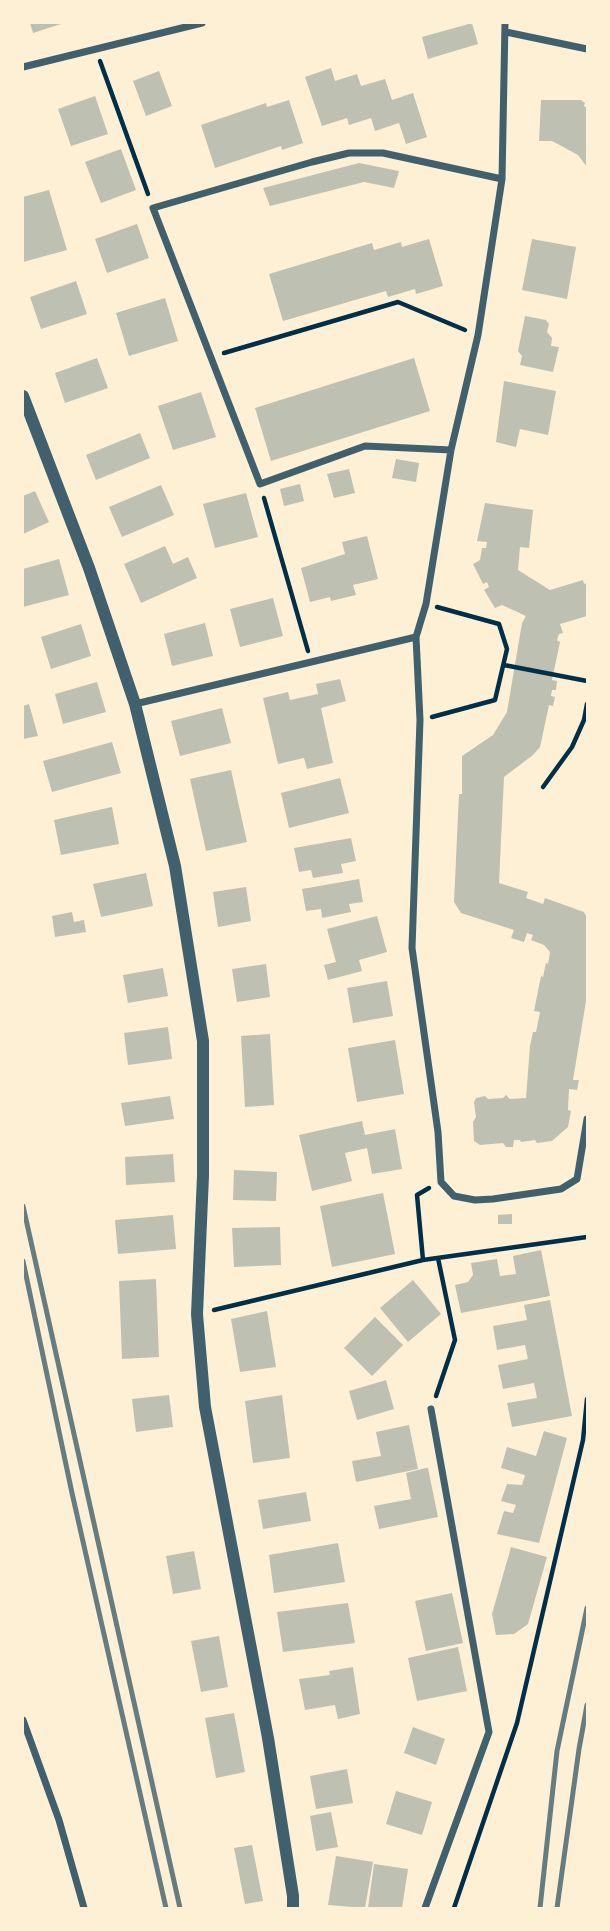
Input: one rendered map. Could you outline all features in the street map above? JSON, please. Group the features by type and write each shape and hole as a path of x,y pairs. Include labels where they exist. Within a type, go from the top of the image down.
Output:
{"street":[{"path":"23,67 202,23"},
{"path":"505,23 502,178 478,335 451,450 426,604 416,638 420,720 412,948 438,1132 441,1182 454,1196 475,1200 493,1199 561,1189 577,1179 587,1119"},
{"path":"506,32 587,49"},
{"path":"451,450 365,446 260,484 153,208 349,153 383,153 502,178"},
{"path":"23,396 89,568 135,704 175,866 203,1041 203,1176 197,1314 205,1406 268,1738 293,1908"},
{"path":"135,704 416,638"},
{"path":"425,1908 489,1732 431,1409"},
{"path":"23,1720 59,1820 84,1908"}],"path":[{"path":"95,48 153,208"},
{"path":"212,356 398,302 478,335"},
{"path":"260,484 311,663"},
{"path":"420,720 495,700 507,649 499,624 426,604"},
{"path":"503,665 587,681"},
{"path":"543,787 572,747 584,720 587,704"},
{"path":"423,1260 417,1195 441,1182"},
{"path":"197,1314 423,1260 587,1237"},
{"path":"431,1409 455,1340 438,1258"},
{"path":"454,1908 517,1723 583,1440 587,1399"}],"building":[{"path":"30,23 64,23 33,33"},
{"path":"472,23 478,44 428,59 422,37"},
{"path":"331,68 335,81 357,74 361,86 385,79 392,100 413,93 427,137 406,144 399,123 375,131 371,118 349,125 347,118 322,126 305,77"},
{"path":"159,71 172,106 146,116 133,81"},
{"path":"95,96 108,134 71,146 58,109"},
{"path":"289,100 303,143 282,150 281,146 215,168 201,125 266,103 267,107"},
{"path":"541,100 581,100 585,103 587,167 578,155 552,141 539,141"},
{"path":"121,149 136,190 101,203 85,162"},
{"path":"359,163 399,171 394,188 364,182 270,206 263,188"},
{"path":"49,190 67,250 23,262 23,197"},
{"path":"137,224 149,258 107,273 95,239"},
{"path":"429,239 443,286 416,294 415,289 388,297 386,291 283,321 269,274 372,243 374,250 401,242 402,247"},
{"path":"532,239 576,247 567,299 522,290"},
{"path":"76,281 87,314 41,329 30,297"},
{"path":"165,298 178,341 129,356 116,313"},
{"path":"525,316 546,320 549,324 547,332 552,338 551,346 559,347 553,372 520,365 522,356 518,351"},
{"path":"97,358 108,388 65,403 55,373"},
{"path":"414,358 430,411 271,461 255,408"},
{"path":"504,381 556,391 548,435 520,429 516,447 496,442"},
{"path":"201,392 216,437 173,450 158,406"},
{"path":"140,433 150,458 96,480 86,455"},
{"path":"396,459 419,463 416,482 392,478"},
{"path":"349,469 355,493 334,498 327,474"},
{"path":"300,484 304,501 284,506 280,489"},
{"path":"161,485 174,515 122,537 109,507"},
{"path":"35,491 49,522 23,534 23,496"},
{"path":"246,493 258,537 215,548 203,504"},
{"path":"485,503 533,510 529,548 520,547 518,570 550,590 583,580 584,584 587,583 587,616 560,624 563,633 559,634 557,640 560,642 552,680 557,681 556,690 552,690 551,696 555,697 553,706 549,705 540,747 504,777 499,883 528,892 526,898 543,904 545,898 584,912 587,918 587,995 573,1080 579,1080 577,1090 569,1089 568,1110 571,1111 568,1127 552,1141 537,1143 535,1140 514,1140 513,1147 506,1147 503,1143 480,1145 474,1141 474,1102 476,1098 485,1096 488,1099 503,1098 506,1095 510,1099 526,1098 530,1046 540,1012 534,1011 541,976 543,977 546,963 548,964 550,952 544,945 531,940 533,935 527,933 524,942 511,938 514,930 461,913 454,902 462,756 493,735 507,712 522,623 526,616 502,605 495,608 484,590 489,587 487,582 483,584 473,564 480,560 482,548 486,548 487,542 477,541"},
{"path":"367,536 378,579 353,585 356,595 331,601 330,597 310,602 301,568 345,554 342,542"},
{"path":"165,546 173,564 188,557 197,578 141,603 124,564"},
{"path":"59,559 69,595 23,607 23,569"},
{"path":"273,598 283,636 240,647 230,609"},
{"path":"205,623 213,656 172,666 164,634"},
{"path":"81,624 91,656 51,669 41,637"},
{"path":"340,679 346,701 321,708 333,763 307,769 304,758 278,764 263,698 288,692 290,700 318,694 316,684"},
{"path":"97,682 106,712 63,724 55,694"},
{"path":"29,704 38,736 23,739 23,706"},
{"path":"222,708 231,743 180,756 171,721"},
{"path":"112,742 121,773 52,792 43,761"},
{"path":"231,770 247,842 206,851 190,779"},
{"path":"340,778 349,813 289,828 281,793"},
{"path":"112,807 119,844 61,855 54,820"},
{"path":"351,838 356,861 341,864 343,873 313,878 311,870 299,872 294,848"},
{"path":"146,873 153,906 101,917 93,884"},
{"path":"359,879 363,902 349,904 351,912 322,918 321,909 306,911 302,889"},
{"path":"246,887 251,921 218,927 213,892"},
{"path":"72,912 74,922 84,920 86,932 55,937 52,916"},
{"path":"377,916 387,952 359,960 362,971 328,980 324,965 336,962 327,929"},
{"path":"266,964 270,997 237,1002 232,969"},
{"path":"163,968 168,996 128,1003 123,975"},
{"path":"387,981 393,1016 353,1023 347,988"},
{"path":"168,1027 172,1059 128,1065 124,1033"},
{"path":"270,1034 274,1105 245,1107 241,1036"},
{"path":"395,1040 404,1094 357,1102 348,1048"},
{"path":"170,1096 174,1119 125,1126 121,1103"},
{"path":"362,1121 365,1135 395,1129 402,1169 372,1174 367,1148 345,1153 352,1181 312,1191 299,1135"},
{"path":"173,1154 175,1182 126,1185 125,1157"},
{"path":"234,1170 277,1172 276,1201 233,1200"},
{"path":"383,1193 395,1254 332,1267 320,1206"},
{"path":"512,1214 512,1224 498,1224 498,1215"},
{"path":"173,1215 176,1249 118,1254 115,1220"},
{"path":"280,1227 281,1265 234,1267 232,1228"},
{"path":"541,1250 550,1296 461,1313 455,1285 468,1282 473,1275 471,1263 497,1259 500,1276 516,1274 513,1256"},
{"path":"156,1279 159,1357 122,1359 119,1281"},
{"path":"413,1280 441,1314 408,1342 380,1308"},
{"path":"550,1300 572,1416 512,1427 507,1403 537,1398 534,1383 503,1389 498,1365 528,1359 525,1345 497,1350 493,1326 527,1320 524,1305"},
{"path":"267,1311 276,1367 240,1372 231,1319"},
{"path":"375,1317 403,1345 372,1376 344,1348"},
{"path":"386,1380 394,1409 357,1420 349,1391"},
{"path":"169,1395 173,1427 136,1432 132,1399"},
{"path":"282,1395 290,1458 253,1463 245,1401"},
{"path":"409,1425 418,1469 356,1482 352,1461 381,1456 376,1432"},
{"path":"544,1431 567,1438 539,1543 497,1534 504,1511 513,1513 516,1505 501,1501 507,1484 522,1485 525,1475 501,1468 507,1447 536,1456"},
{"path":"428,1468 438,1517 379,1529 374,1506 411,1499 406,1473"},
{"path":"306,1492 311,1521 263,1529 258,1500"},
{"path":"338,1543 345,1582 274,1593 269,1555"},
{"path":"511,1547 547,1557 528,1624 514,1634 496,1635 492,1614"},
{"path":"194,1551 201,1589 173,1594 166,1556"},
{"path":"452,1593 463,1643 426,1651 415,1601"},
{"path":"348,1603 355,1643 283,1652 277,1612"},
{"path":"219,1636 228,1687 201,1692 191,1641"},
{"path":"458,1647 467,1691 417,1701 408,1658"},
{"path":"353,1667 360,1714 338,1719 335,1705 305,1710 299,1679 330,1675 329,1671"},
{"path":"234,1713 245,1772 216,1778 205,1718"},
{"path":"413,1727 445,1739 436,1765 404,1753"},
{"path":"347,1769 353,1803 316,1809 310,1776"},
{"path":"396,1791 432,1802 422,1835 386,1824"},
{"path":"331,1812 338,1847 316,1851 310,1816"},
{"path":"252,1845 263,1901 245,1904 234,1848"},
{"path":"336,1856 373,1862 365,1908 328,1905"},
{"path":"374,1864 408,1869 402,1908 368,1908"}],"railway":[{"path":"23,1206 180,1908"},
{"path":"23,1261 72,1493 166,1908"},
{"path":"540,1908 557,1751 587,1608"},
{"path":"557,1908 587,1705"}]}
